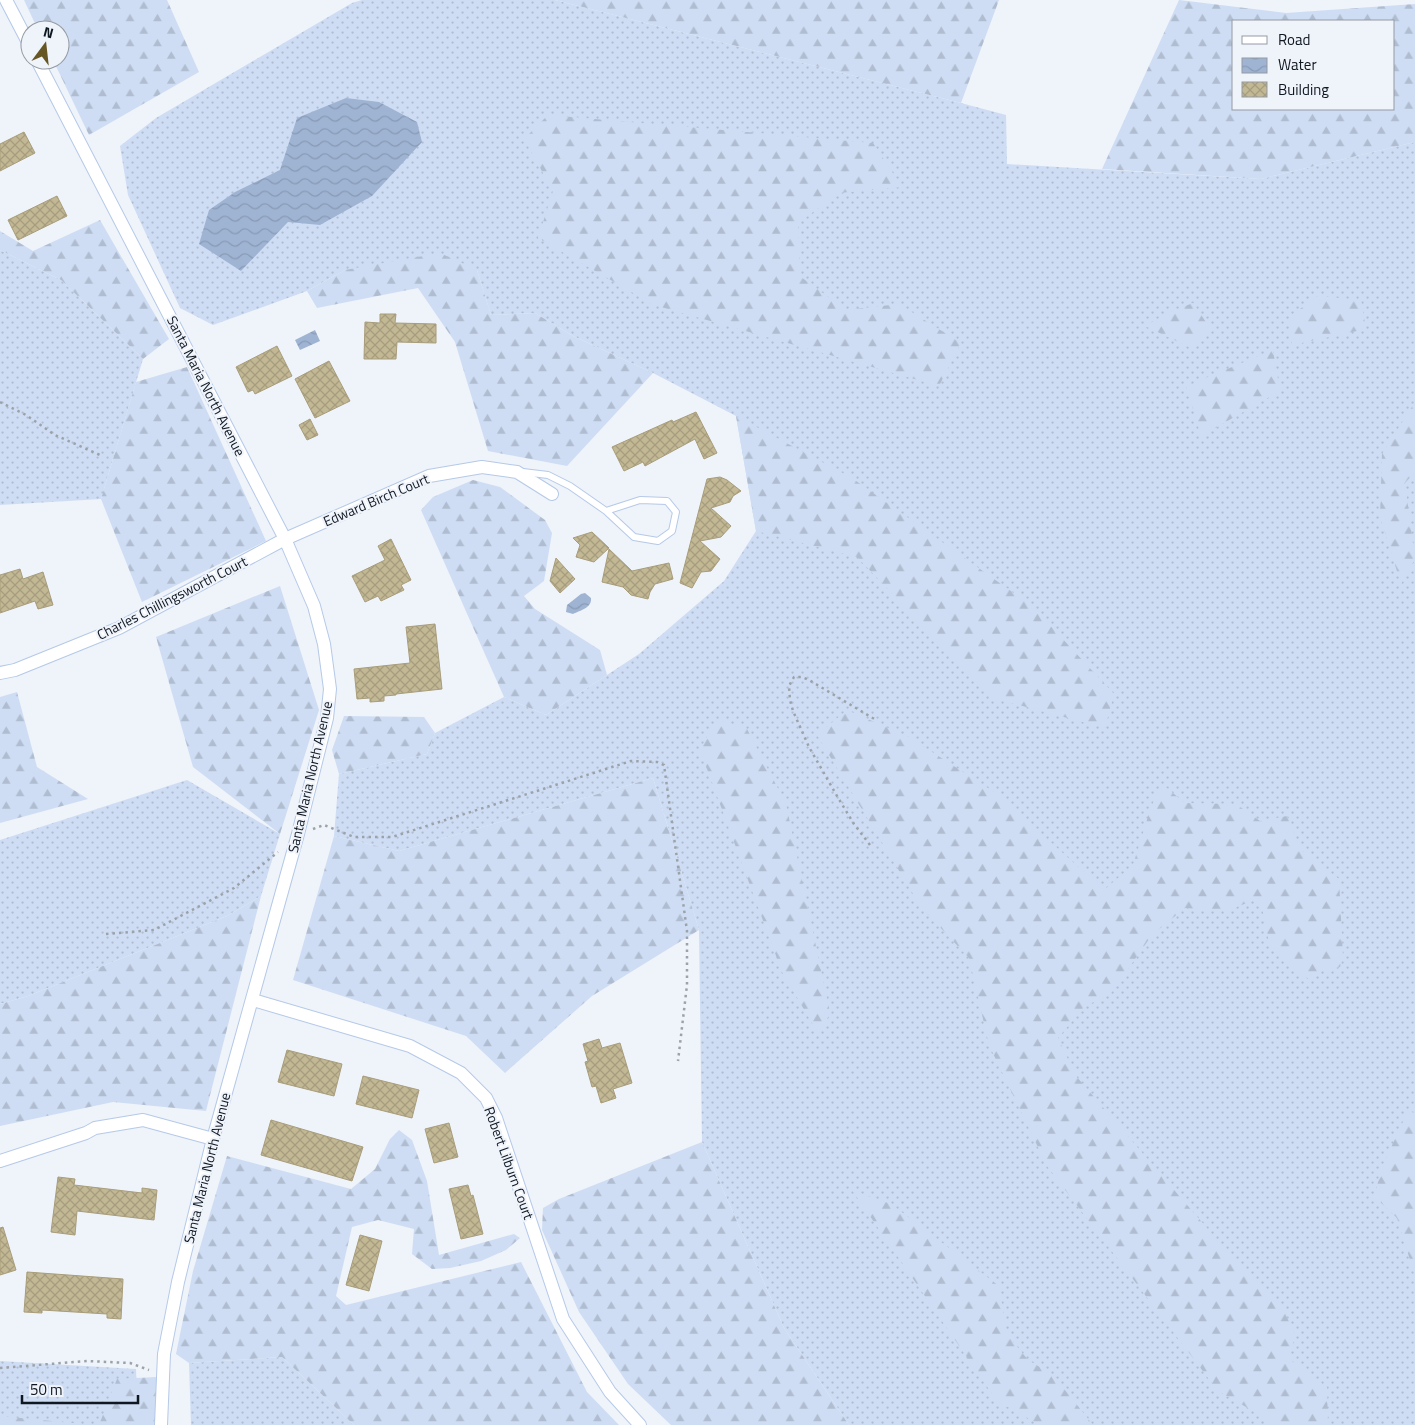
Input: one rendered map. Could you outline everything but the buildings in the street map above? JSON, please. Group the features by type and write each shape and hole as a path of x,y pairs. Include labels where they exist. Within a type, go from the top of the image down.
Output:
{"street":[{"path":"6,0 20,27"},
{"name":"Santa Maria North Avenue","path":"43,70 286,539 314,606 324,644 330,689 327,718 298,834 213,1139 178,1282 164,1354 161,1425"},
{"name":"Edward Birch Court","path":"286,539 429,476 482,467 517,472 552,494"},
{"name":"Charles Chillingsworth Court","path":"0,673 15,670 119,628 286,539"},
{"name":"Robert Lilburn Court","path":"253,1000 410,1046 461,1073 486,1098 496,1118 562,1319 610,1392 640,1425"},
{"path":"0,1160 86,1133 95,1128 143,1120 213,1139"}],"lane":[{"path":"517,472 548,475 570,486 606,512 634,537 658,541 672,532 676,512 667,501 640,500 606,512"}],"path":[{"path":"0,402 26,415 55,435 100,455"},
{"path":"870,845 854,824 809,746 790,700 790,682 794,677 802,677 809,680 876,720"},
{"path":"106,934 154,930 234,888 298,834 324,825 354,837 392,837 631,761 656,762 664,765 688,931 687,985 678,1061"},
{"path":"0,1368 87,1361 130,1362 163,1375"}],"green space":[{"path":"24,0 167,0 199,72 89,135 58,70 70,70 70,20 33,20"},
{"path":"362,0 555,0 961,103 1006,115 1007,164 1261,179 1415,142 1415,1425 849,1425 784,1328 702,1142 699,930 653,778 399,851 334,836 339,774 427,754 435,733 504,697 546,715 639,654 724,581 756,531 736,416 653,373 573,336 535,313 491,315 477,270 345,270 307,291 213,325 180,308 128,195 120,146 156,118 352,3"},
{"path":"555,0 999,0 961,103"},
{"path":"1179,0 1286,13 1415,4 1415,142 1261,179 1102,169"},
{"path":"548,115 873,143 902,187 839,193 798,223 801,277 846,310 899,304 961,343 939,386 654,305 538,238 553,191 524,139"},
{"path":"100,220 169,339 143,359 61,280 0,250 0,231 33,251"},
{"path":"0,250 61,280 143,359 101,499 0,505"},
{"path":"440,253 477,270 491,315 535,313 573,336 653,373 567,466 488,451 455,342 418,288 317,308 307,291 345,270"},
{"path":"1318,296 1361,300 1366,329 1292,345 1290,316"},
{"path":"1193,303 1210,328 1193,349 1145,326 1170,312"},
{"path":"1273,350 1280,391 1201,436 1186,386"},
{"path":"187,367 266,541 142,602 101,499 136,382"},
{"path":"1415,402 1415,472 1405,483 1415,559 1401,584 1380,517 1382,454"},
{"path":"736,416 852,478 1032,606 1114,694 1105,728 992,698 857,557 756,531"},
{"path":"473,480 500,487 545,520 552,533 544,581 524,596 535,609 600,650 607,675 546,715 504,697 421,510 433,497"},
{"path":"280,586 319,710 280,834 193,767 156,637"},
{"path":"17,692 37,767 88,799 0,823 0,697"},
{"path":"847,710 909,737 997,794 1104,890 1133,865 1151,807 1162,784 1185,803 1236,804 1260,821 1287,816 1301,850 1339,879 1343,957 1340,967 1321,971 1309,979 1291,969 1269,942 1260,898 1226,911 1185,908 1152,935 1111,993 1084,1007 1058,1038 1076,1076 1231,1256 1282,1306 1295,1335 1289,1359 1327,1387 1328,1425 1271,1425 1267,1419 1218,1391 1047,1166 989,1045 969,958 921,907 817,735"},
{"path":"344,716 424,717 435,733 427,754 339,774 332,750"},
{"path":"716,719 747,729 786,804 830,1013 819,1035 782,972 700,750"},
{"path":"653,778 699,930 592,996 505,1073 466,1036 293,980 334,836 399,851"},
{"path":"187,780 280,834 261,896 227,916 28,996 0,1004 0,840"},
{"path":"261,896 206,1111 113,1102 0,1126 0,1004 28,996 227,916"},
{"path":"1408,1111 1415,1113 1415,1276 1397,1218 1375,1197 1380,1171"},
{"path":"399,1130 412,1140 427,1181 439,1255 514,1234 520,1238 506,1250 481,1261 450,1268 432,1269 412,1254 414,1229 378,1220 352,1227 336,1296 346,1305 521,1262 587,1392 619,1425 354,1425 282,1357 189,1363 176,1354 193,1271 227,1156 351,1189 375,1169 390,1139"},
{"path":"702,1142 784,1328 849,1425 671,1425 628,1384 579,1312 542,1230 543,1208 559,1199"},
{"path":"852,1190 891,1204 999,1286 1007,1334 1028,1360 1053,1375 1093,1425 1040,1425 997,1401"},
{"path":"282,1357 354,1425 191,1425 189,1363"},
{"path":"0,1361 136,1369 138,1425 0,1425"},
{"path":"156,1377 157,1425 99,1425 117,1379"},
{"path":"0,1416 93,1425 0,1425"}],"water":[{"path":"346,98 379,102 417,122 422,142 372,196 320,225 288,222 241,271 199,244 209,210 235,192 280,170 297,118"},
{"path":"315,330 320,341 300,350 295,340"},
{"path":"585,593 591,598 588,606 573,614 566,612 567,605"}]}
